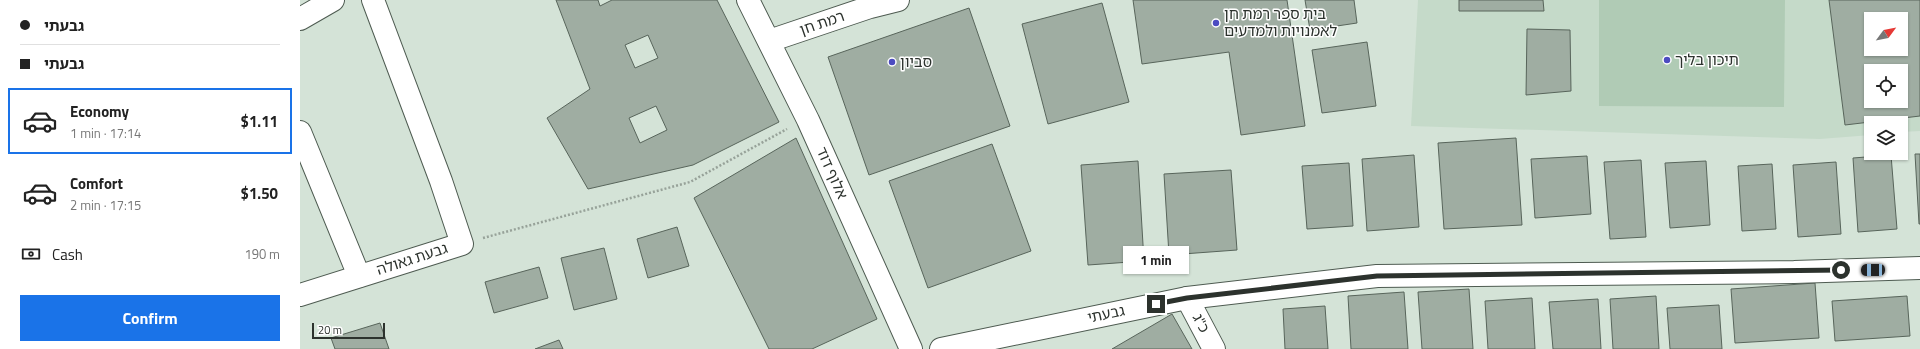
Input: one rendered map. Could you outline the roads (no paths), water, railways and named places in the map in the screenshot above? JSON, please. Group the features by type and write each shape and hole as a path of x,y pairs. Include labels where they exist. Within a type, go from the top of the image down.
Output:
{"street":[{"path":"300,19 333,0"},
{"name":"גבעת גאולה","path":"300,295 462,244 441,181 373,0"},
{"name":"אלוף דוד","path":"748,0 808,120 911,349"},
{"name":"רמת חן","path":"769,41 870,6 898,0"},
{"path":"300,132 359,276"},
{"name":"גבעתי","path":"941,349 1187,298 1377,276 1794,272 1920,268"},
{"name":"כ\"ג","path":"1187,298 1214,349"}],"place":[{"name":"בית ספר רמת חן לאמנויות ולמדעים","path":"1216,23"},
{"name":"תיכון בליך","path":"1667,60"},
{"name":"סביון","path":"892,62"}]}
